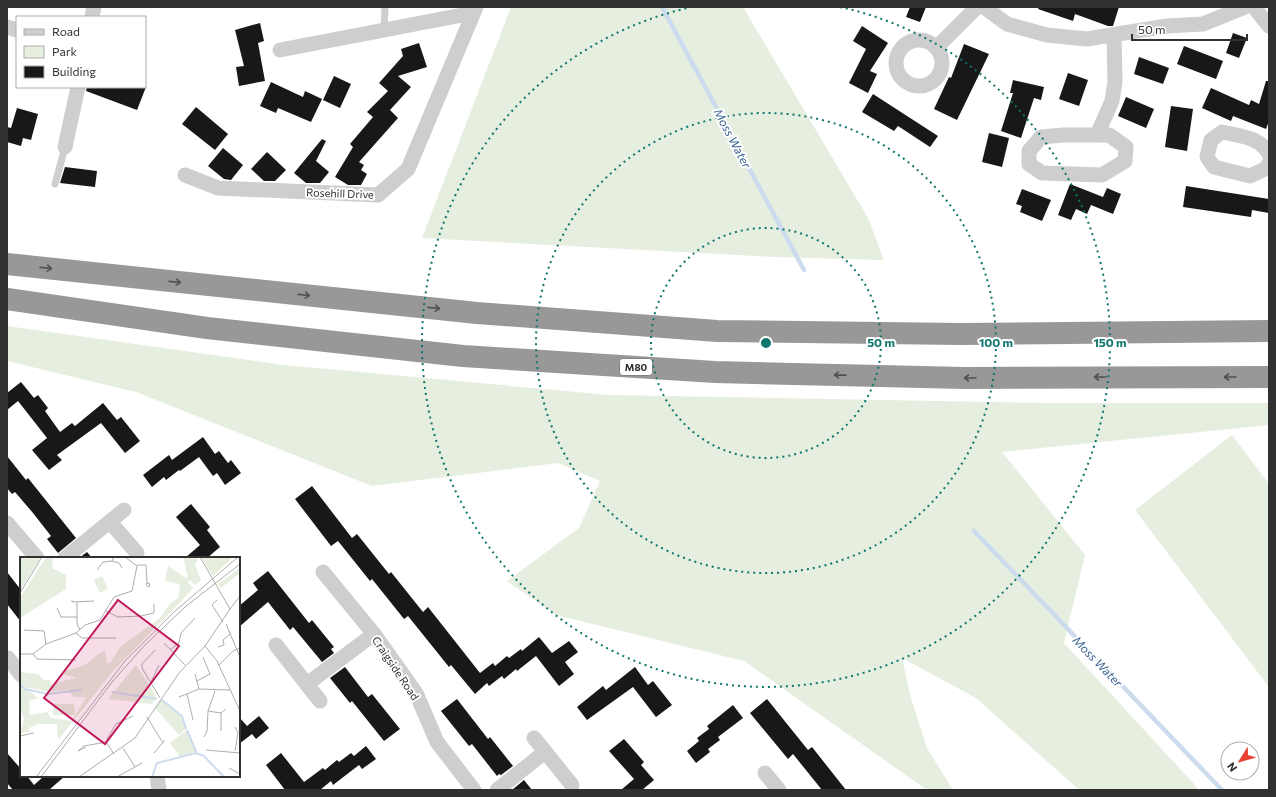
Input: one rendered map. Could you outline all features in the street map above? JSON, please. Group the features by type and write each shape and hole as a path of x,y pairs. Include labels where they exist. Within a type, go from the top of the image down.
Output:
{"highway":[{"path":"7,264 477,313 717,331 961,334 1269,331"},
{"name":"M80","path":"7,299 207,328 456,355 715,372 964,378 1269,377"}],"street":[{"path":"936,48 977,7"},
{"path":"984,7 1007,24 1047,35 1087,39 1167,26 1203,24 1245,7"},
{"path":"1254,7 1269,26"},
{"path":"280,50 384,30 475,10"},
{"name":"Rosehill Drive","path":"185,175 218,188 378,195 408,169 475,10"},
{"path":"1097,135 1112,101 1115,82 1114,35"},
{"path":"65,147 78,88"},
{"path":"1269,154 1266,148 1255,140 1222,132 1211,140 1207,157 1214,167 1250,176 1267,168 1269,163"},
{"path":"1097,135 1109,135 1126,147 1126,161 1102,175 1042,174 1029,164 1029,151 1041,137 1097,135"},
{"path":"66,557 124,510"},
{"path":"110,522 137,553"},
{"path":"7,523 36,557"},
{"name":"Craigside Road","path":"323,572 374,634 416,693 437,742 474,790"},
{"path":"307,684 374,634"},
{"path":"276,645 320,701"},
{"path":"8,658 20,675"},
{"path":"534,738 572,785"},
{"path":"498,790 545,752"},
{"path":"765,773 779,790"},
{"path":"157,777 159,790"}],"lane":[{"path":"384,30 385,7"},
{"path":"55,184 65,147"}],"green space":[{"path":"511,7 743,7 868,218 884,260 775,257 422,238"},
{"path":"7,326 284,365 609,395 1049,403 1269,403 1269,425 1002,452 1085,555 1064,643 1198,790 1079,790 976,698 902,658 910,695 927,748 953,790 927,790 744,661 556,615 507,581 579,528 600,481 558,463 372,486 136,392 7,361"},
{"path":"1232,435 1269,484 1269,687 1135,510"}],"building":[{"path":"910,7 926,7 920,22 906,17"},
{"path":"1039,7 1119,7 1113,26 1108,26 1075,14 1073,21 1038,9"},
{"path":"260,23 264,41 258,43 265,81 239,86 236,67 244,66 235,30"},
{"path":"862,26 888,43 870,71 877,74 868,93 849,83 866,49 853,41"},
{"path":"1233,33 1247,38 1239,58 1226,53"},
{"path":"419,43 427,67 398,76 411,87 390,110 398,118 359,162 364,165 361,170 367,174 361,185 348,185 335,177 353,147 350,144 373,117 367,112 388,91 379,83 403,56 401,49"},
{"path":"964,44 989,54 957,120 934,109 949,77 951,78"},
{"path":"1184,46 1223,61 1216,79 1177,64"},
{"path":"1139,57 1169,68 1163,84 1134,74"},
{"path":"1068,73 1088,80 1079,106 1059,99"},
{"path":"334,76 351,84 340,108 323,100"},
{"path":"1013,80 1044,87 1041,100 1034,98 1021,138 1001,131 1013,93 1010,93"},
{"path":"1266,81 1269,81 1269,121 1266,129 1233,116 1231,121 1202,108 1211,88 1249,105 1251,100 1259,104"},
{"path":"271,82 303,97 305,91 322,99 311,122 278,108 276,113 260,106"},
{"path":"87,88 146,88 137,110 86,91"},
{"path":"873,94 938,136 930,147 898,126 894,131 862,112"},
{"path":"1126,97 1154,109 1146,128 1118,116"},
{"path":"1171,106 1193,109 1187,151 1165,147"},
{"path":"196,107 228,134 215,150 182,124"},
{"path":"17,108 38,114 31,140 23,138 21,146 7,142 7,127 11,128"},
{"path":"989,133 1009,138 1002,167 982,162"},
{"path":"322,139 326,141 316,161 329,172 320,183 306,183 294,173"},
{"path":"223,148 243,165 231,180 224,179 208,166"},
{"path":"267,152 286,170 275,181 264,181 251,169"},
{"path":"65,167 97,171 95,187 60,183"},
{"path":"1070,184 1103,197 1107,188 1121,194 1113,214 1091,205 1087,214 1076,209 1071,220 1058,215"},
{"path":"1186,186 1269,199 1269,213 1252,210 1251,217 1183,207"},
{"path":"1022,189 1051,200 1042,221 1020,212 1022,206 1016,204"},
{"path":"21,382 34,398 38,395 48,408 45,411 60,432 72,423 75,426 103,403 117,420 121,417 140,441 125,453 101,423 57,455 62,460 49,470 32,450 47,438 18,401 7,410 7,393"},
{"path":"203,437 215,454 219,451 228,463 231,460 241,473 225,485 217,473 213,476 199,457 166,480 164,477 152,487 143,475 169,455 172,460"},
{"path":"7,456 26,480 28,478 76,538 58,553 47,539 51,536 33,513 15,492 12,494 7,488"},
{"path":"312,486 352,538 357,534 389,574 391,572 423,612 428,607 480,673 493,663 495,666 507,656 509,658 521,649 522,651 539,637 552,653 569,641 578,652 565,662 574,674 559,686 536,656 504,679 502,676 489,686 487,683 475,694 451,665 449,667 408,616 404,619 372,579 370,581 338,541 331,546 295,499"},
{"path":"191,504 210,527 207,530 220,547 208,557 186,557 200,545 176,517"},
{"path":"87,552 91,557 80,557"},
{"path":"268,571 309,623 312,620 334,647 331,649 334,653 322,662 293,627 290,630 268,602 240,626 240,605 258,590 253,583"},
{"path":"7,572 20,589 20,621 7,604"},
{"path":"345,667 368,697 372,694 400,729 384,741 352,701 350,703 330,678"},
{"path":"635,667 648,685 653,681 672,705 656,717 633,687 587,720 577,707 603,686 606,690"},
{"path":"457,699 488,739 490,737 513,766 501,775 499,774 497,776 472,744 469,746 441,711"},
{"path":"767,699 808,750 812,747 846,790 822,790 793,754 788,759 750,713"},
{"path":"733,705 743,718 718,737 720,740 708,749 710,752 696,763 687,751 699,741 697,738 709,729 707,726"},
{"path":"259,716 269,728 256,739 252,734 240,743 240,718 247,726"},
{"path":"624,739 644,762 641,765 654,780 642,790 621,790 634,779 609,751"},
{"path":"366,746 376,759 362,769 359,765 333,785 331,781 320,790 285,790 266,765 281,753 304,782 323,768 325,770 337,760 339,762 351,753 354,756"},
{"path":"7,753 20,768 20,777 28,777 34,785 43,777 64,777 49,790 13,790 7,783"},
{"path":"524,780 532,790 512,790"}],"waterway":[{"name":"Moss Water","path":"662,7 804,270"},
{"name":"Moss Water","path":"974,531 1222,790"}]}
